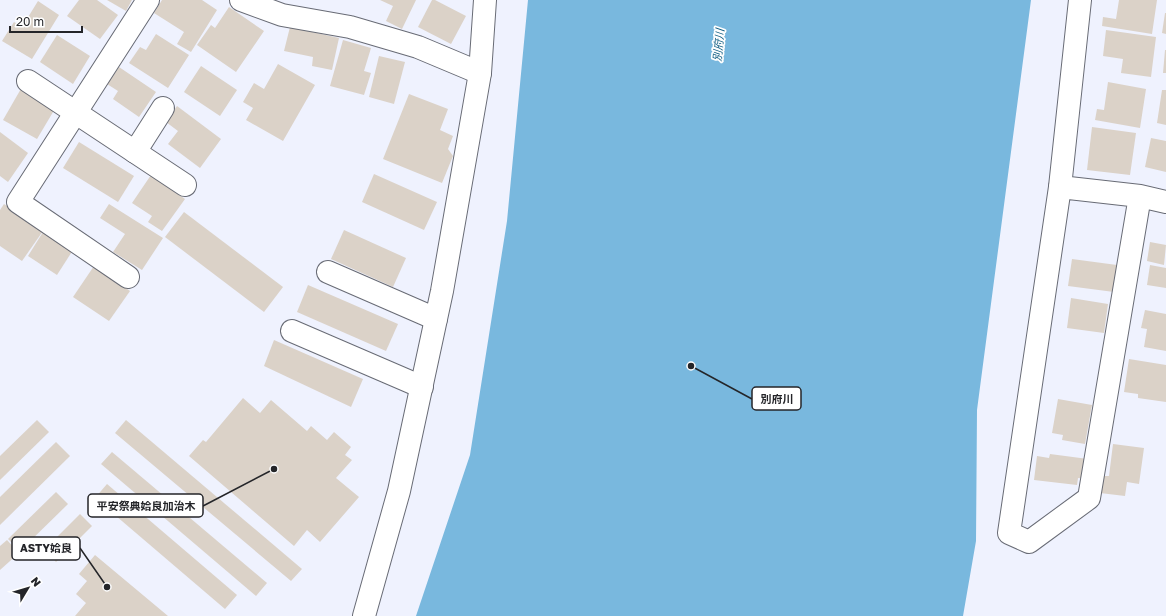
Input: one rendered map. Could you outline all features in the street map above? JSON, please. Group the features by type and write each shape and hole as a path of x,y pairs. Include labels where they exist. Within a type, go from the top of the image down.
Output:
{"street":[{"path":"128,276 18,202 148,0"},
{"path":"242,0 287,8 418,47 480,73"},
{"path":"1080,0 1060,187 1009,533 1029,542 1089,498 1140,196"},
{"path":"364,616 399,491 436,319 480,73 482,1"},
{"path":"28,81 185,185"},
{"path":"135,152 163,108"},
{"path":"1060,187 1140,196 1166,202"},
{"path":"328,272 436,319"},
{"path":"292,331 422,387"}],"water":[{"path":"528,0 1031,0 977,410 976,541 963,616 416,616 470,455 507,221"}],"building":[{"path":"79,0 97,0 118,15 100,39 67,16"},
{"path":"107,0 132,0 126,11"},
{"path":"162,0 202,0 217,10 191,52 177,44 184,32 154,13"},
{"path":"380,0 416,0 402,29 386,21 393,6"},
{"path":"432,0 435,0 466,16 451,44 418,27"},
{"path":"1119,0 1157,0 1152,34 1102,26 1103,17 1116,19"},
{"path":"38,1 59,15 32,59 2,41 14,22 22,27"},
{"path":"229,7 264,31 236,72 197,45 211,25 215,28"},
{"path":"1166,13 1166,34 1162,33"},
{"path":"290,27 339,38 332,70 312,66 313,57 284,51"},
{"path":"1106,30 1156,37 1151,77 1121,73 1123,59 1103,56"},
{"path":"156,34 189,55 168,88 129,63 140,47 146,50"},
{"path":"57,35 90,56 73,84 40,62"},
{"path":"343,40 371,48 364,71 371,73 364,95 330,86"},
{"path":"1165,50 1166,73 1163,73"},
{"path":"379,56 405,62 394,104 369,97"},
{"path":"278,64 315,85 283,141 246,120 253,108 243,102 254,83 264,89"},
{"path":"201,66 237,90 220,116 184,92"},
{"path":"119,67 156,92 139,117 113,99 118,91 107,84"},
{"path":"1108,82 1146,89 1140,128 1095,120 1097,109 1104,110"},
{"path":"22,87 56,107 37,139 3,120"},
{"path":"1162,90 1166,90 1166,125 1157,123"},
{"path":"409,94 448,109 440,130 453,136 448,149 453,156 442,183 383,159"},
{"path":"177,106 221,139 200,168 168,144 178,131 166,122"},
{"path":"1092,127 1136,133 1130,175 1087,170"},
{"path":"0,132 28,153 8,182 0,176"},
{"path":"1151,138 1166,141 1166,172 1145,167"},
{"path":"79,142 134,176 118,202 63,168"},
{"path":"374,174 437,202 424,230 362,202"},
{"path":"151,175 185,199 162,231 148,222 152,216 132,203"},
{"path":"4,204 43,231 22,261 0,246 0,210"},
{"path":"109,204 163,238 142,270 113,252 125,234 100,218"},
{"path":"184,212 283,287 264,312 165,237"},
{"path":"344,230 406,258 393,287 331,259"},
{"path":"43,232 73,250 57,275 28,256"},
{"path":"1150,242 1166,245 1164,265 1147,261"},
{"path":"1072,259 1117,265 1114,292 1068,286"},
{"path":"1150,265 1166,268 1166,288 1147,285"},
{"path":"94,266 130,291 109,321 73,297"},
{"path":"308,285 398,324 386,351 297,312"},
{"path":"1071,298 1108,304 1104,333 1067,328"},
{"path":"1145,310 1166,314 1166,351 1144,347 1147,329 1141,328"},
{"path":"274,340 363,379 351,407 264,366"},
{"path":"1129,359 1166,365 1166,402 1138,398 1138,394 1124,392"},
{"path":"243,398 260,413 271,400 307,431 311,426 327,440 334,432 351,447 345,455 352,460 336,478 359,497 320,542 307,530 294,546 189,456 203,440 206,442"},
{"path":"1058,399 1092,405 1085,444 1062,440 1063,435 1052,433"},
{"path":"37,420 49,432 0,480 0,456"},
{"path":"126,420 302,569 291,581 115,433"},
{"path":"56,442 70,456 0,525 0,497"},
{"path":"1113,444 1144,448 1139,484 1127,482 1125,496 1100,493 1102,476 1109,476"},
{"path":"112,452 267,583 256,596 101,464"},
{"path":"1050,454 1088,459 1086,479 1078,478 1077,485 1034,480 1037,456 1049,458"},
{"path":"107,484 237,595 225,609 95,498"},
{"path":"56,492 68,504 20,551 8,539"},
{"path":"80,514 92,526 56,562 45,549"},
{"path":"7,540 19,553 0,570 0,546"},
{"path":"95,555 168,616 75,616 86,603 76,594 87,581 79,574"}],"place":[{"name":"別府川","path":"691,366"},
{"name":"平安祭典姶良加治木","path":"274,469"},
{"name":"ASTY姶良","path":"107,587"}]}
